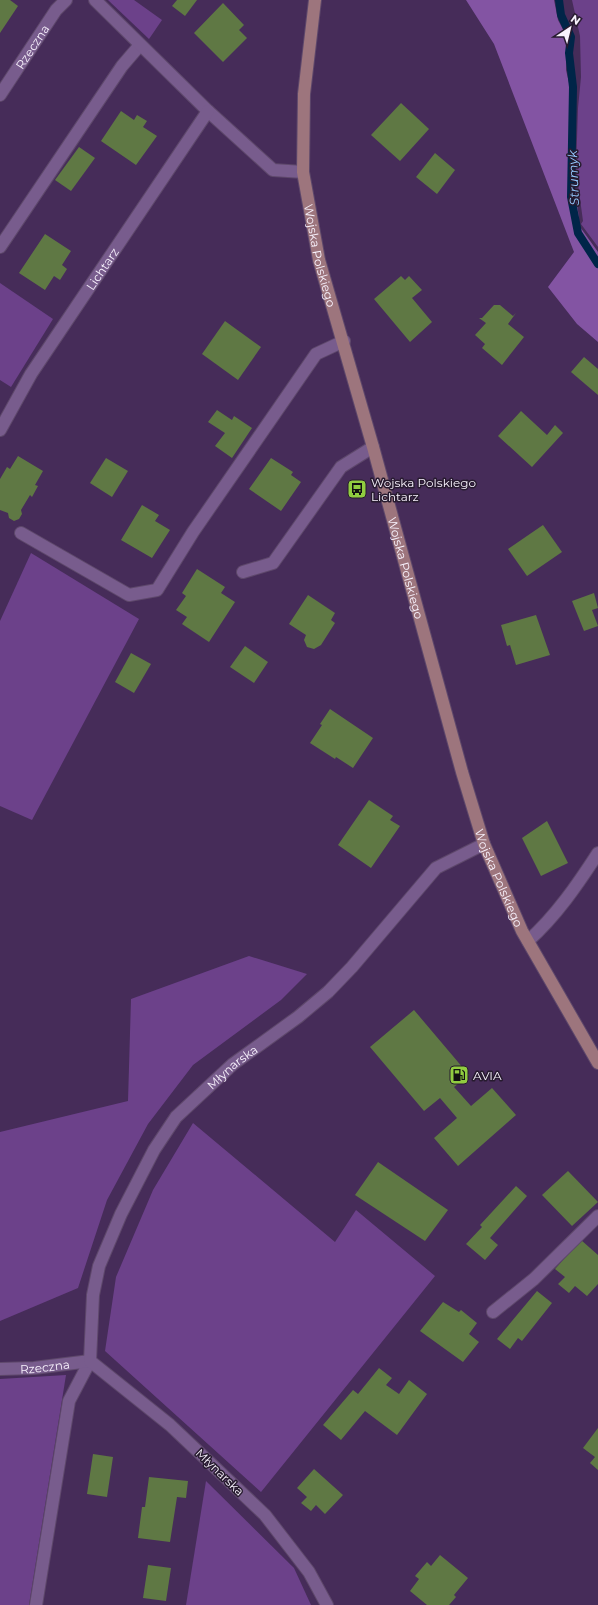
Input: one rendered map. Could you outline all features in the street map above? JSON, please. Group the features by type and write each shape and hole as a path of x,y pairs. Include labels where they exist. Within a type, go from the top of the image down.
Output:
{"street":[{"name":"Rzeczna","path":"0,95 56,10 66,0"},
{"path":"95,0 208,111 273,170 303,172"},
{"name":"Wojska Polskiego","path":"315,0 304,94 303,172 319,260 344,341 462,772 484,844 528,941 598,1064"},
{"path":"0,247 122,66 140,45"},
{"name":"Lichtarz","path":"0,430 31,374 208,111"},
{"path":"21,533 129,595 157,590 193,532 316,354 344,341"},
{"path":"243,572 273,563 341,467 373,447"},
{"name":"Młynarska","path":"36,1605 69,1401 90,1361 93,1295 99,1266 121,1214 147,1163 176,1117 233,1064 298,1017 328,992 436,868 484,844"},
{"path":"528,941 541,930 579,882 598,852"},
{"path":"493,1312 534,1279 598,1216"},
{"name":"Rzeczna","path":"0,1369 34,1368 90,1361"},
{"name":"Młynarska","path":"90,1361 170,1425 265,1515 309,1572 327,1605"}],"shaded area":[{"path":"108,0 134,0 162,20 149,39"},
{"path":"466,0 554,0 558,20 567,37 566,70 573,100 572,169 579,218 578,224 598,252 598,342 577,324 548,287 574,252 494,44"},
{"path":"572,0 598,0 598,247 581,224 583,221 576,169 578,108 581,77 580,36"},
{"path":"0,283 53,319 11,387 0,380"},
{"path":"31,553 139,619 32,820 0,806 0,621"},
{"path":"249,956 307,974 281,1000 193,1065 148,1124 107,1200 78,1288 0,1321 0,1132 128,1101 131,999"},
{"path":"193,1123 335,1242 356,1210 435,1276 261,1492 105,1351 116,1277 153,1190"},
{"path":"66,1375 29,1605 0,1605 0,1379"},
{"path":"206,1481 294,1568 311,1605 186,1605"}],"building":[{"path":"0,0 10,0 18,6 0,33"},
{"path":"177,0 197,0 185,16 172,6"},
{"path":"223,3 244,25 239,30 247,38 223,62 194,33"},
{"path":"401,103 429,129 400,161 371,135"},
{"path":"121,111 134,120 137,115 147,121 143,127 157,136 136,165 101,141"},
{"path":"79,147 95,158 71,191 55,180"},
{"path":"435,153 455,170 437,194 416,177"},
{"path":"45,234 71,251 62,265 67,269 60,280 54,276 45,290 19,273"},
{"path":"401,276 405,280 409,276 422,290 412,298 432,322 410,342 374,299"},
{"path":"494,305 500,305 513,316 516,313 508,324 524,337 502,365 482,348 485,344 475,335 486,323 479,318 482,318"},
{"path":"225,321 261,347 238,380 202,354"},
{"path":"584,357 598,369 598,395 571,372"},
{"path":"217,410 232,420 234,416 252,428 232,458 215,446 225,433 208,422"},
{"path":"521,411 547,435 555,425 563,433 532,467 498,436"},
{"path":"18,456 43,471 35,485 38,486 32,497 30,495 21,510 22,514 19,519 14,521 9,518 8,513 0,510 0,479 7,467 10,469"},
{"path":"106,458 128,471 112,497 90,483"},
{"path":"271,458 293,472 291,475 301,482 281,511 249,489"},
{"path":"142,505 159,515 155,521 170,530 152,558 121,540"},
{"path":"543,525 562,552 527,576 508,549"},
{"path":"197,569 225,587 221,593 235,602 209,642 182,624 187,617 176,610 186,596 182,593"},
{"path":"594,593 598,608 592,610 598,626 584,631 572,601"},
{"path":"308,595 335,613 331,620 335,623 321,645 314,649 307,647 304,640 306,635 289,624"},
{"path":"536,615 550,655 516,665 510,645 507,646 501,625"},
{"path":"245,646 268,662 254,683 230,667"},
{"path":"131,653 151,664 134,693 115,682"},
{"path":"330,709 373,738 353,768 336,757 335,759 310,743 322,725 320,724"},
{"path":"369,800 393,816 390,820 400,826 371,868 338,845"},
{"path":"547,821 568,863 541,876 522,838"},
{"path":"414,1010 469,1075 454,1087 471,1106 492,1088 516,1115 458,1166 434,1138 457,1118 440,1098 424,1111 370,1047"},
{"path":"378,1162 448,1210 425,1241 355,1195"},
{"path":"568,1171 598,1202 572,1226 542,1195"},
{"path":"516,1186 527,1196 490,1238 498,1245 485,1260 466,1244 482,1227 480,1225"},
{"path":"581,1240 598,1255 598,1284 587,1296 575,1286 569,1293 558,1284 565,1277 555,1269"},
{"path":"537,1291 552,1303 522,1341 518,1338 510,1349 497,1339"},
{"path":"443,1302 459,1312 461,1310 477,1323 469,1334 479,1342 463,1362 420,1331"},
{"path":"379,1368 392,1378 386,1385 399,1394 409,1380 427,1394 397,1435 365,1411 341,1440 323,1425 353,1390 358,1394"},
{"path":"598,1428 598,1470 590,1463 595,1457 583,1448"},
{"path":"93,1454 113,1457 107,1497 87,1494"},
{"path":"314,1469 343,1495 325,1514 316,1505 311,1511 301,1503 307,1497 297,1488"},
{"path":"149,1477 188,1481 186,1498 177,1497 170,1542 138,1538 142,1507 145,1507"},
{"path":"440,1555 468,1578 454,1595 456,1597 449,1605 427,1605 410,1591 419,1579 415,1576 427,1562 431,1566"},
{"path":"148,1565 171,1568 166,1601 143,1598"}],"waterway":[{"name":"Strumyk","path":"559,0 561,15 571,37 569,53 573,87 571,197 578,233 598,264"}],"place":[{"name":"Wojska Polskiego Lichtarz","path":"357,489"},
{"name":"AVIA","path":"459,1075"}]}
